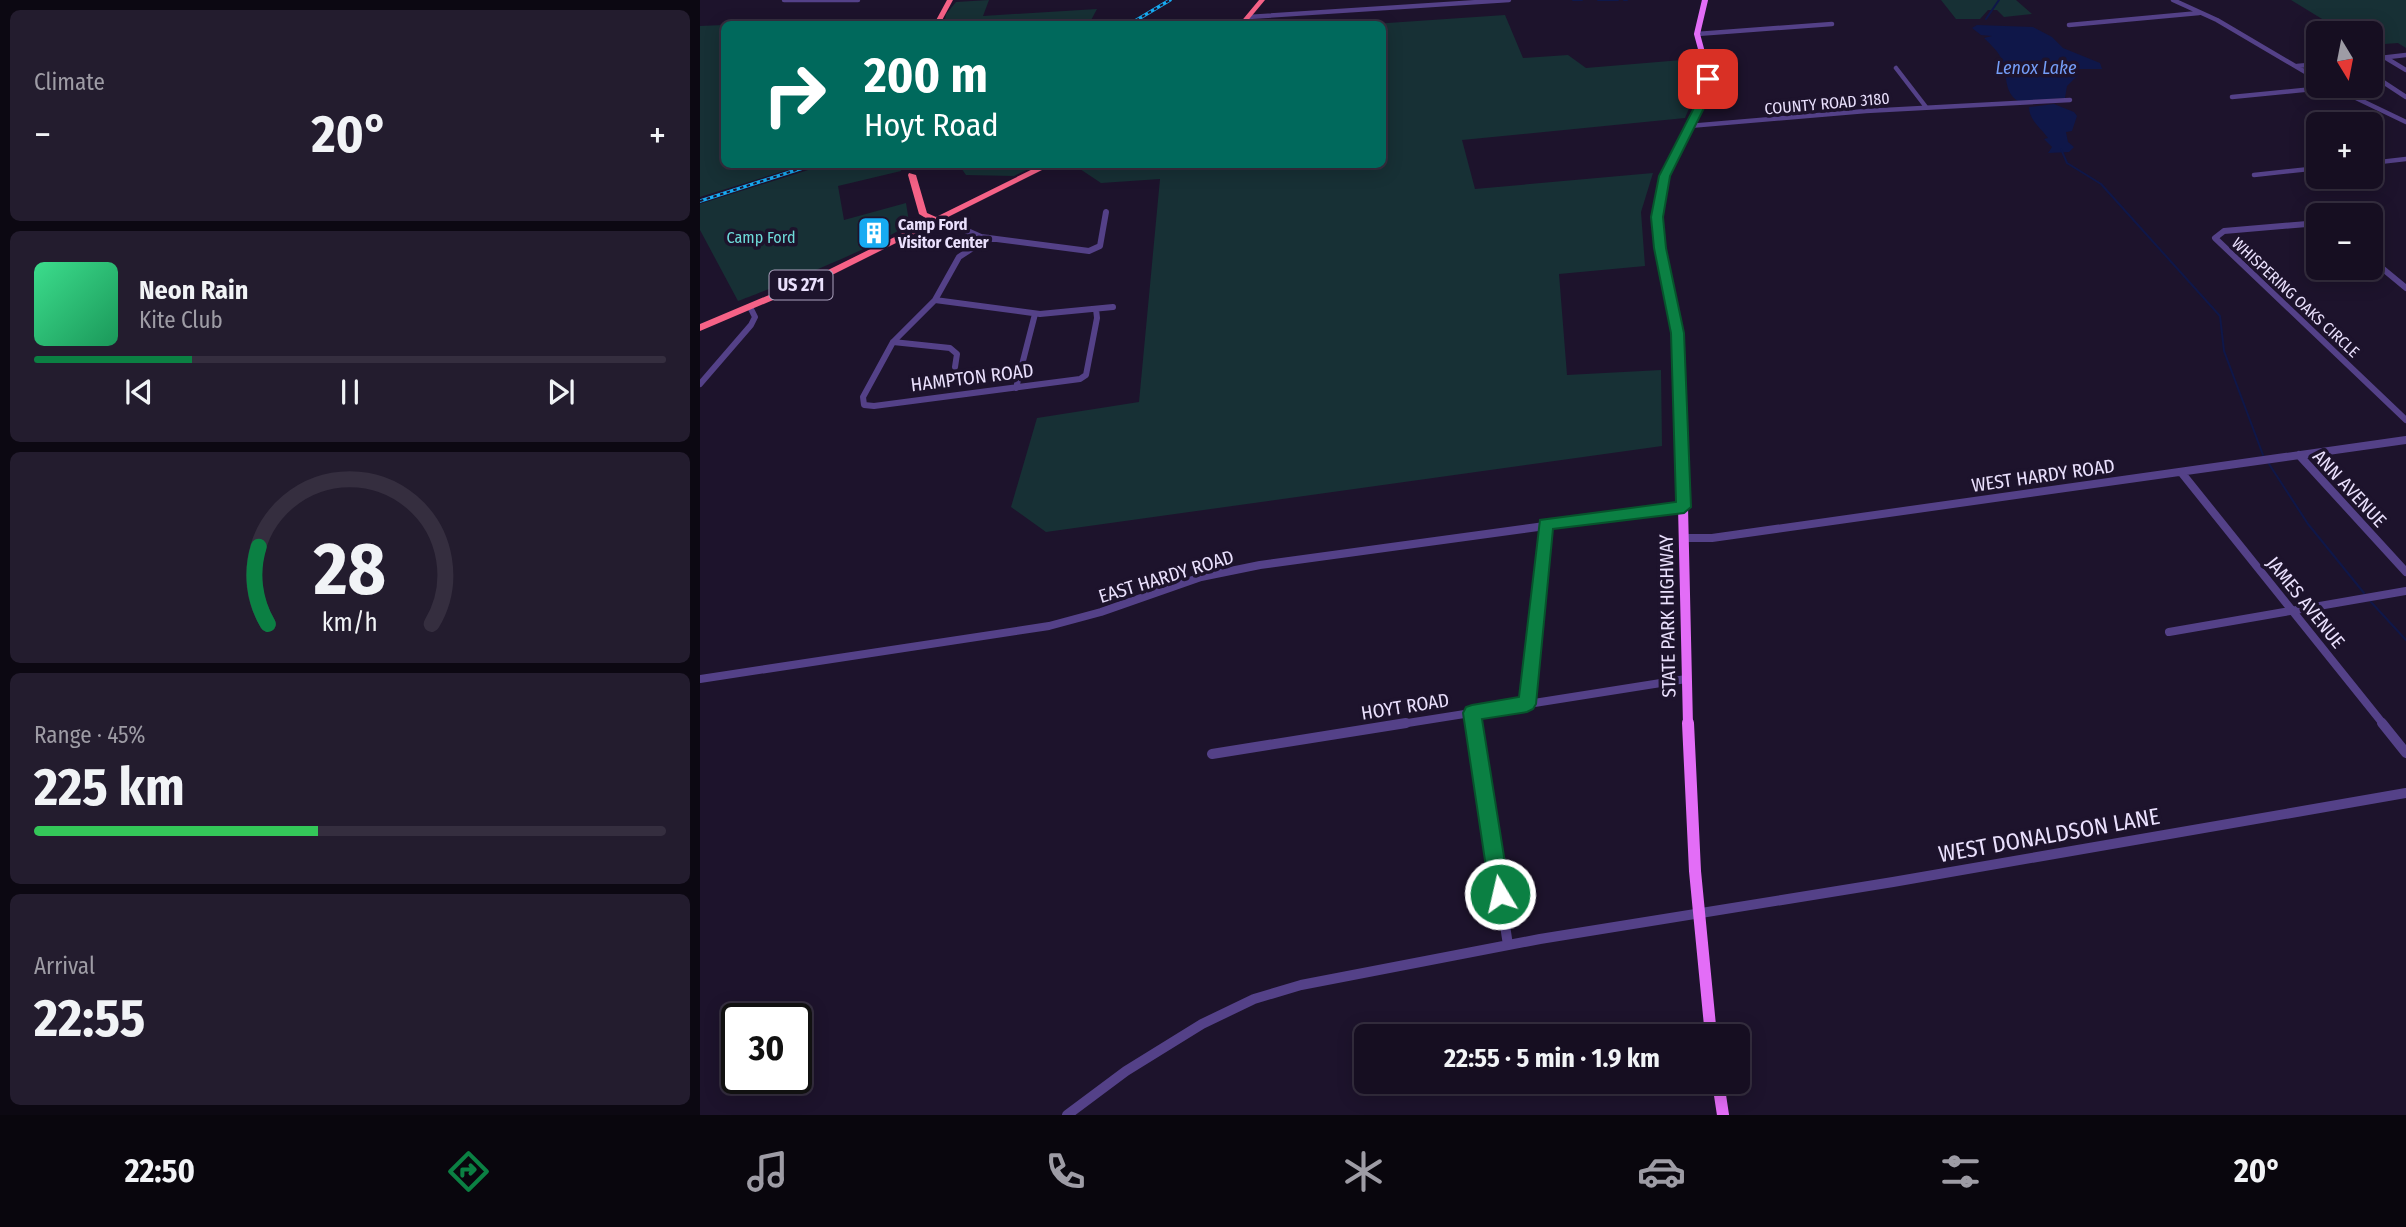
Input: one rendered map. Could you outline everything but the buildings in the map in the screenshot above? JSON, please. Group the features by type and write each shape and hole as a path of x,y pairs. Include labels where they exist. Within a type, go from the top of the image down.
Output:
{"highway":[{"path":"938,21 941,0"},
{"path":"939,21 950,0"},
{"path":"1245,21 1262,0"},
{"name":"US 271","path":"700,328 901,238 1042,168"},
{"path":"912,175 923,214 936,220"},
{"path":"901,238 923,214 950,214"}],"main road":[{"name":"STATE PARK HIGHWAY","path":"1705,0 1698,34 1707,83 1704,95 1664,176 1657,217 1660,248 1678,333 1685,538 1686,679 1699,913 1710,1024"},
{"path":"1720,1094 1723,1115"}],"street":[{"path":"784,0 858,0"},
{"path":"1248,17 1509,0"},
{"path":"2172,0 2202,13 2306,72"},
{"path":"2069,25 2202,13"},
{"path":"1698,34 1832,24"},
{"path":"2386,58 2406,55"},
{"path":"2386,58 2406,70"},
{"path":"2296,66 2306,65"},
{"name":"COUNTY ROAD 3180","path":"1896,68 1926,107"},
{"path":"2384,83 2406,97"},
{"path":"2232,97 2306,89"},
{"path":"2357,98 2406,122"},
{"name":"COUNTY ROAD 3180","path":"1689,126 1926,107 2070,100"},
{"path":"2383,162 2406,159"},
{"path":"2254,176 2306,170"},
{"path":"936,220 988,238 1089,251 1096,249 1101,243 1106,212"},
{"name":"WHISPERING OAKS CIRCLE","path":"2306,224 2224,231 2216,234 2215,238 2406,420"},
{"path":"893,342 935,300 959,257 988,238"},
{"path":"2383,269 2406,288"},
{"path":"935,300 1035,314 1113,307"},
{"path":"700,384 751,325 755,317 750,307"},
{"name":"HAMPTON ROAD","path":"893,342 863,397 862,402 866,406 1082,378 1086,375 1098,316 1096,309"},
{"path":"1016,388 1035,314"},
{"path":"893,342 950,348 957,354 955,367"},
{"name":"WEST HARDY ROAD","path":"1685,538 1712,538 2406,440"},
{"name":"ANN AVENUE","path":"2299,456 2406,572"},
{"name":"JAMES AVENUE","path":"2181,472 2406,752"},
{"name":"EAST HARDY ROAD","path":"700,679 1035,629 1088,616 1170,587 1230,570 1546,524 1684,507"},
{"path":"1527,704 1546,524"},
{"path":"2169,632 2406,591"},
{"name":"HOYT ROAD","path":"1212,754 1686,679"},
{"path":"1472,713 1508,945"},
{"name":"WEST DONALDSON LANE","path":"1067,1115 1180,1036 1254,999 1301,985 1508,945 1893,882 2406,793"}],"green space":[{"path":"989,0 983,16 1097,9 1091,21 945,21 946,14 956,2"},
{"path":"1941,0 2016,0 2032,14 2004,17 1997,10 1988,10 1980,19 1956,19"},
{"path":"2291,0 2406,0 2406,48 2398,43 2384,44 2384,21 2325,21"},
{"path":"1505,15 1523,58 1568,55 1586,68 1694,59 1699,84 1685,118 1462,140 1475,189 1653,173 1641,212 1645,266 1559,274 1567,375 1661,370 1662,446 1046,532 1011,507 1037,418 1139,402 1160,179 1101,183 1078,168 1386,168 1386,23"},
{"path":"721,25 721,168 787,168 700,197 700,26"},
{"name":"Camp Ford","path":"814,168 901,168 901,171 838,186 844,220 906,203 909,222 857,252 738,301 700,230 700,204"},
{"path":"961,168 1031,168 1014,176 966,175"}],"water":[{"name":"Lenox Lake","path":"1977,25 2033,27 2052,37 2063,48 2100,63 2102,69 2076,69 2078,75 2067,86 2065,98 2018,101 2008,88 2001,57 1984,38 1992,36 1981,35 1972,28"},
{"path":"2054,104 2074,112 2077,116 2072,131 2066,132 2068,142 2074,147 2069,152 2048,153 2052,147 2044,139 2048,138 2030,112 2029,107"}],"waterway":[{"path":"1573,0 1582,0"},
{"path":"1598,0 1618,0"},
{"path":"1986,19 1999,0"},
{"path":"2061,149 2067,163 2101,184 2220,316 2224,351 2263,455"},
{"path":"2269,464 2308,524 2364,593"},
{"path":"2371,602 2406,640"}],"railway":[{"path":"1135,21 1170,0"},
{"path":"700,201 803,168"}],"place":[{"name":"Camp Ford Visitor Center","path":"874,233"}],"route":[{"path":"1500,894 1472,713 1527,704 1546,524 1684,507 1678,333 1660,248 1657,217 1664,176 1701,104 1708,79"}]}
